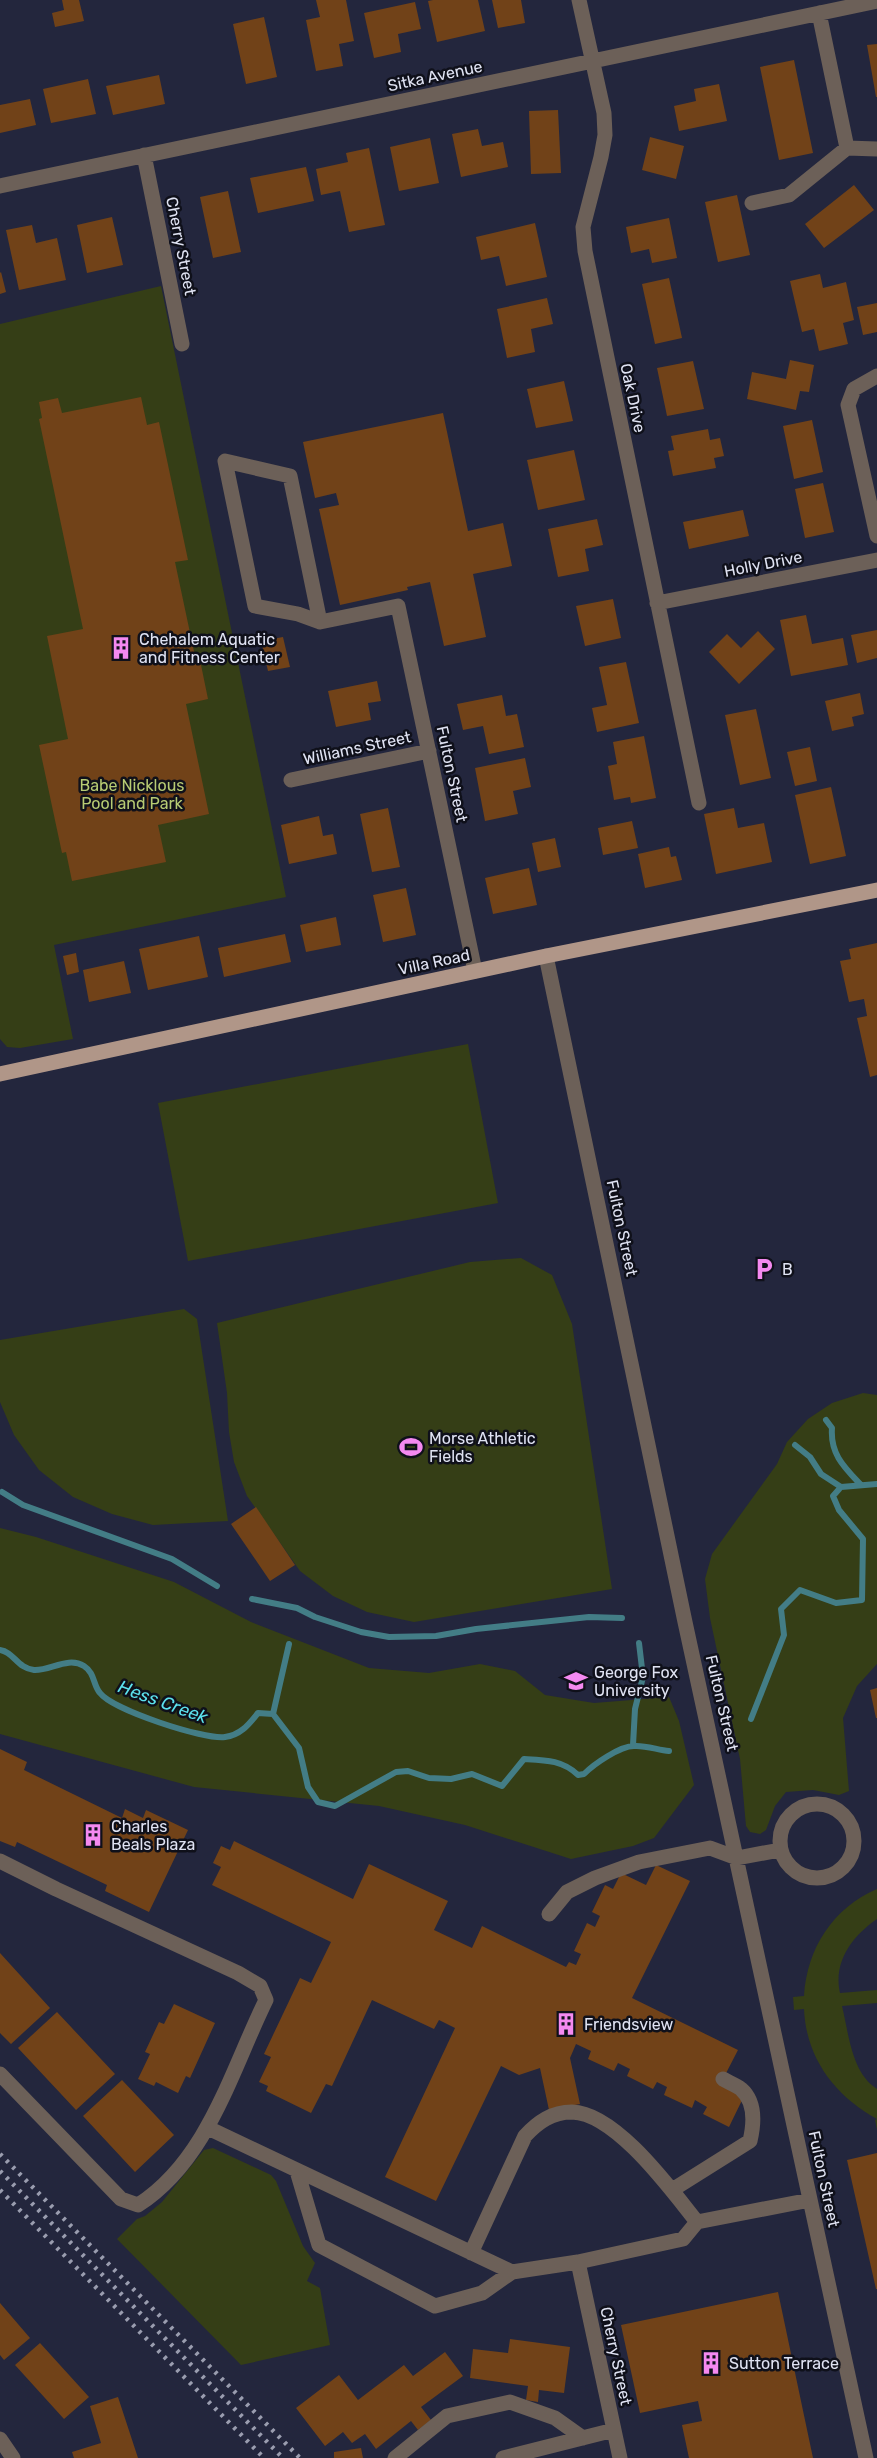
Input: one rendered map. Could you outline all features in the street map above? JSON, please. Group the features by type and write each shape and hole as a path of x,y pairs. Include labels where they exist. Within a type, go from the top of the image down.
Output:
{"main road":[{"name":"Villa Road","path":"0,1074 546,956 877,890"}],"street":[{"name":"Oak Drive","path":"579,0 604,113 605,135 583,227 585,251 699,803"},
{"name":"Sitka Avenue","path":"0,186 877,1"},
{"path":"819,13 847,147"},
{"path":"752,203 789,195 847,147 877,149"},
{"name":"Cherry Street","path":"144,155 182,344"},
{"path":"877,376 854,389 848,405 877,536"},
{"path":"225,461 290,476 320,622 298,614 255,606 225,461"},
{"name":"Holly Drive","path":"657,603 877,560"},
{"name":"Fulton Street","path":"320,622 398,606 475,971"},
{"name":"Williams Street","path":"291,780 429,751"},
{"name":"Fulton Street","path":"546,956 685,1622 866,2458"},
{"path":"823,1803 837,1809 848,1819 854,1832 854,1847 849,1861 839,1871 826,1878 811,1878 797,1873 787,1863 780,1850 780,1835 785,1821 795,1810 808,1804 823,1803"},
{"path":"549,1914 567,1892 639,1862 710,1848 737,1858 780,1850"},
{"path":"0,1861 238,1973 260,1986 266,2000 208,2128 160,2191 138,2205 121,2199 0,2074"},
{"path":"672,2190 750,2141 753,2116 750,2103 742,2089 723,2079"},
{"path":"471,2253 525,2136 538,2123 556,2114 573,2112 585,2114 609,2128 633,2147 662,2176 697,2222"},
{"path":"208,2128 512,2272"},
{"path":"297,2171 319,2245 435,2306 482,2292 512,2272 578,2262 683,2239 697,2222 810,2200"},
{"name":"Cherry Street","path":"578,2262 620,2458"},
{"path":"395,2458 447,2416 510,2402 555,2418 583,2438"},
{"path":"503,2458 614,2430"},
{"path":"0,2439 13,2458"}],"green space":[{"name":"Babe Nicklous Pool and Park","path":"161,286 286,897 54,945 73,1039 20,1048 7,1047 0,1039 0,324"},
{"path":"468,1044 498,1203 188,1261 158,1103"},
{"name":"Morse Athletic Fields","path":"521,1258 552,1275 572,1324 612,1589 414,1622 367,1612 333,1596 300,1571 247,1496 234,1462 217,1323 470,1262"},
{"path":"184,1309 197,1319 228,1521 153,1525 112,1514 73,1497 39,1470 14,1435 0,1402 0,1340"},
{"path":"863,1393 877,1395 877,1664 857,1686 843,1718 849,1791 839,1795 813,1790 786,1792 775,1806 766,1830 760,1834 750,1832 746,1826 740,1759 710,1618 705,1579 712,1554 777,1464 787,1442 808,1419 832,1403"},
{"path":"0,1528 36,1537 174,1582 251,1622 369,1668 429,1673 480,1664 515,1671 545,1695 594,1703 669,1697 679,1721 694,1785 654,1838 633,1846 571,1859 465,1825 379,1806 194,1787 0,1734"},
{"path":"877,1889 877,1919 860,1933 846,1951 839,1971 839,1982 840,1993 877,1990 877,2003 842,2006 856,2063 868,2082 877,2089 877,2119 848,2099 825,2074 810,2044 804,2009 794,2010 793,1997 804,1996 810,1962 825,1932 835,1919 861,1897"},
{"path":"213,2148 271,2175 276,2181 303,2246 315,2263 307,2281 320,2288 330,2345 241,2365 117,2239 137,2219 145,2216 162,2202 204,2150"}],"building":[{"path":"62,0 79,0 84,21 55,27 52,13 64,10"},
{"path":"316,0 346,0 354,41 339,44 343,66 316,71 306,20 320,17"},
{"path":"478,0 485,31 437,42 428,1"},
{"path":"492,0 521,0 525,23 498,28"},
{"path":"415,2 421,29 398,34 401,52 374,58 364,13"},
{"path":"264,17 277,77 246,84 233,24"},
{"path":"877,44 877,97 876,97 867,45"},
{"path":"794,60 813,153 779,160 760,67"},
{"path":"159,75 165,104 113,115 106,86"},
{"path":"88,79 96,114 51,123 43,89"},
{"path":"719,84 727,121 679,131 674,106 696,101 694,89"},
{"path":"30,99 36,125 0,133 0,105"},
{"path":"558,110 561,173 531,174 529,111"},
{"path":"478,129 482,146 503,142 508,167 461,177 452,134"},
{"path":"650,137 684,146 676,179 642,170"},
{"path":"430,138 439,183 399,191 390,147"},
{"path":"369,148 385,225 349,232 340,191 321,195 316,169 348,162 346,153"},
{"path":"306,167 314,201 258,213 250,178"},
{"path":"854,185 874,210 824,248 805,224"},
{"path":"228,191 241,252 213,258 200,197"},
{"path":"737,195 750,255 718,262 705,202"},
{"path":"112,217 123,265 87,273 77,225"},
{"path":"669,218 677,258 652,263 649,249 631,253 626,227"},
{"path":"535,223 547,277 506,286 499,256 481,260 476,237"},
{"path":"32,225 36,243 57,238 66,280 19,290 6,230"},
{"path":"0,273 6,292 0,294"},
{"path":"820,274 823,288 846,282 854,320 843,323 848,344 819,351 814,329 802,332 790,281"},
{"path":"669,278 682,338 655,344 642,284"},
{"path":"547,298 553,324 531,329 535,352 507,358 497,309"},
{"path":"877,303 877,332 863,335 857,307"},
{"path":"790,360 814,365 809,392 800,391 796,410 747,399 752,372 786,379"},
{"path":"693,361 704,409 667,416 657,368"},
{"path":"564,381 573,421 536,428 527,389"},
{"name":"Chehalem Aquatic and Fitness Center","path":"141,397 147,425 159,422 188,560 175,562 196,661 200,660 208,699 186,704 209,814 158,825 166,862 72,881 66,852 62,853 39,745 68,739 47,636 83,629 39,419 42,418 39,402 58,398 62,413"},
{"path":"443,413 468,531 503,523 512,566 473,574 486,637 444,646 430,582 407,587 408,590 340,605 319,509 339,505 336,493 315,498 303,442"},
{"path":"812,420 823,472 794,479 783,426"},
{"path":"708,429 710,440 720,438 724,456 714,458 716,468 673,476 668,451 674,450 671,436"},
{"path":"574,450 585,500 538,510 527,460"},
{"path":"823,483 834,532 805,538 795,489"},
{"path":"743,510 749,536 689,549 683,522"},
{"path":"597,519 603,545 585,549 589,571 558,577 548,529"},
{"path":"613,599 621,638 585,646 576,606"},
{"path":"806,615 812,644 843,638 848,665 791,676 780,620"},
{"path":"877,630 877,658 857,663 851,635"},
{"path":"758,631 775,649 739,684 709,652 727,634 741,648"},
{"path":"283,637 290,667 268,671 261,641"},
{"path":"626,662 639,723 597,732 592,708 607,705 599,667"},
{"path":"377,681 381,701 368,703 371,720 336,727 328,691"},
{"path":"860,693 864,714 852,717 854,726 832,731 825,701"},
{"path":"502,695 506,716 517,714 524,747 489,754 483,726 463,730 457,704"},
{"path":"756,709 771,778 740,785 725,715"},
{"path":"644,736 656,798 631,803 630,797 614,800 608,766 617,764 613,742"},
{"path":"810,747 817,781 795,786 787,752"},
{"path":"525,758 531,787 513,791 518,814 485,821 475,768"},
{"path":"831,787 846,856 810,864 795,795"},
{"path":"388,808 400,867 372,872 360,814"},
{"path":"734,808 738,828 764,823 772,862 716,874 704,814"},
{"path":"319,816 323,836 333,834 337,854 289,864 281,825"},
{"path":"632,821 638,848 603,855 598,828"},
{"path":"555,838 561,867 538,872 532,843"},
{"path":"669,847 671,857 676,856 682,880 645,888 638,854"},
{"path":"529,868 537,905 493,914 485,878"},
{"path":"406,888 416,935 383,942 373,895"},
{"path":"336,917 341,945 306,952 300,925"},
{"path":"285,934 291,962 224,977 218,948"},
{"path":"199,936 208,977 148,990 139,949"},
{"path":"877,943 877,1075 870,1077 857,1018 867,1016 864,999 849,1002 840,961 851,959 849,949"},
{"path":"76,953 79,972 67,975 63,956"},
{"path":"124,961 131,993 89,1002 83,970"},
{"path":"256,1507 295,1565 270,1581 231,1524"},
{"path":"877,1688 877,1718 876,1718 870,1690"},
{"name":"Charles Beals Plaza","path":"0,1749 27,1762 24,1770 122,1818 125,1809 143,1818 146,1810 188,1830 149,1912 105,1891 107,1885 17,1842 15,1847 0,1841"},
{"name":"Friendsview","path":"234,1841 353,1899 369,1864 448,1901 434,1930 472,1948 482,1926 566,1967 569,1962 576,1965 581,1954 574,1951 587,1923 595,1927 600,1916 592,1912 605,1885 613,1889 621,1873 646,1885 656,1865 690,1881 632,1998 738,2050 723,2079 745,2094 729,2127 703,2114 707,2107 695,2100 692,2108 664,2095 667,2087 657,2082 653,2089 627,2076 630,2069 618,2063 614,2071 588,2059 591,2051 576,2044 570,2058 580,2104 549,2110 540,2068 519,2075 501,2066 436,2201 385,2177 455,2028 439,2020 434,2029 372,2000 332,2086 326,2084 311,2113 266,2091 268,2086 259,2082 271,2057 264,2054 300,1978 311,1983 331,1942 212,1885 221,1867 213,1863 221,1846 230,1850"},
{"path":"0,1953 50,2008 11,2044 0,2033"},
{"path":"174,2004 215,2023 190,2078 186,2076 178,2093 156,2082 154,2086 138,2079 150,2054 145,2052 159,2022 164,2024"},
{"path":"57,2012 115,2074 76,2110 18,2048"},
{"path":"122,2080 174,2135 135,2172 83,2116"},
{"path":"877,2153 877,2289 876,2289 847,2160"},
{"name":"Sutton Terrace","path":"778,2292 813,2458 689,2458 682,2425 702,2421 698,2401 640,2413 621,2325"},
{"path":"0,2303 30,2338 4,2360 0,2355"},
{"path":"510,2339 570,2347 564,2393 539,2390 538,2402 526,2400 528,2386 470,2378 473,2349 508,2353"},
{"path":"40,2343 89,2397 64,2419 15,2365"},
{"path":"445,2352 463,2376 421,2407 431,2420 418,2430 411,2421 376,2449 365,2434 352,2443 343,2432 325,2446 296,2408 339,2375 358,2400 404,2365 413,2376"},
{"path":"118,2397 138,2458 74,2458 72,2452 101,2443 90,2406"},
{"path":"361,2448 363,2458 334,2458 334,2452"}],"waterway":[{"path":"826,1420 832,1428 833,1445 839,1460 861,1485"},
{"path":"795,1445 810,1457 821,1474 841,1487"},
{"name":"Hess Creek","path":"751,1719 784,1635 781,1609 800,1590 836,1603 862,1600 863,1539 839,1510 833,1496 841,1487 877,1484"},
{"path":"2,1492 23,1505 172,1559 217,1586"},
{"path":"252,1599 297,1608 315,1617 361,1632 389,1637 436,1636 476,1629 589,1617 622,1618"},
{"path":"633,1745 635,1709 643,1677 639,1643"},
{"path":"273,1714 289,1644"},
{"name":"Hess Creek","path":"0,1650 5,1651 28,1669 40,1670 65,1663 78,1663 88,1669 98,1690 108,1700 160,1723 198,1734 214,1737 231,1736 244,1728 258,1713 273,1714 299,1748 308,1787 318,1802 335,1806 396,1772 408,1771 429,1778 451,1779 472,1774 502,1786 524,1759 560,1764 578,1775 584,1774 607,1756 628,1747 643,1746 669,1751"}],"railway":[{"path":"0,2154 300,2458"},
{"path":"0,2171 283,2458"},
{"path":"0,2190 264,2458"}],"place":[{"name":"Chehalem Aquatic and Fitness Center","path":"121,648"},
{"name":"B","path":"764,1269"},
{"name":"Morse Athletic Fields","path":"411,1447"},
{"name":"George Fox University","path":"576,1681"},
{"name":"Charles Beals Plaza","path":"93,1835"},
{"name":"Friendsview","path":"566,2024"},
{"name":"Sutton Terrace","path":"711,2363"}]}
